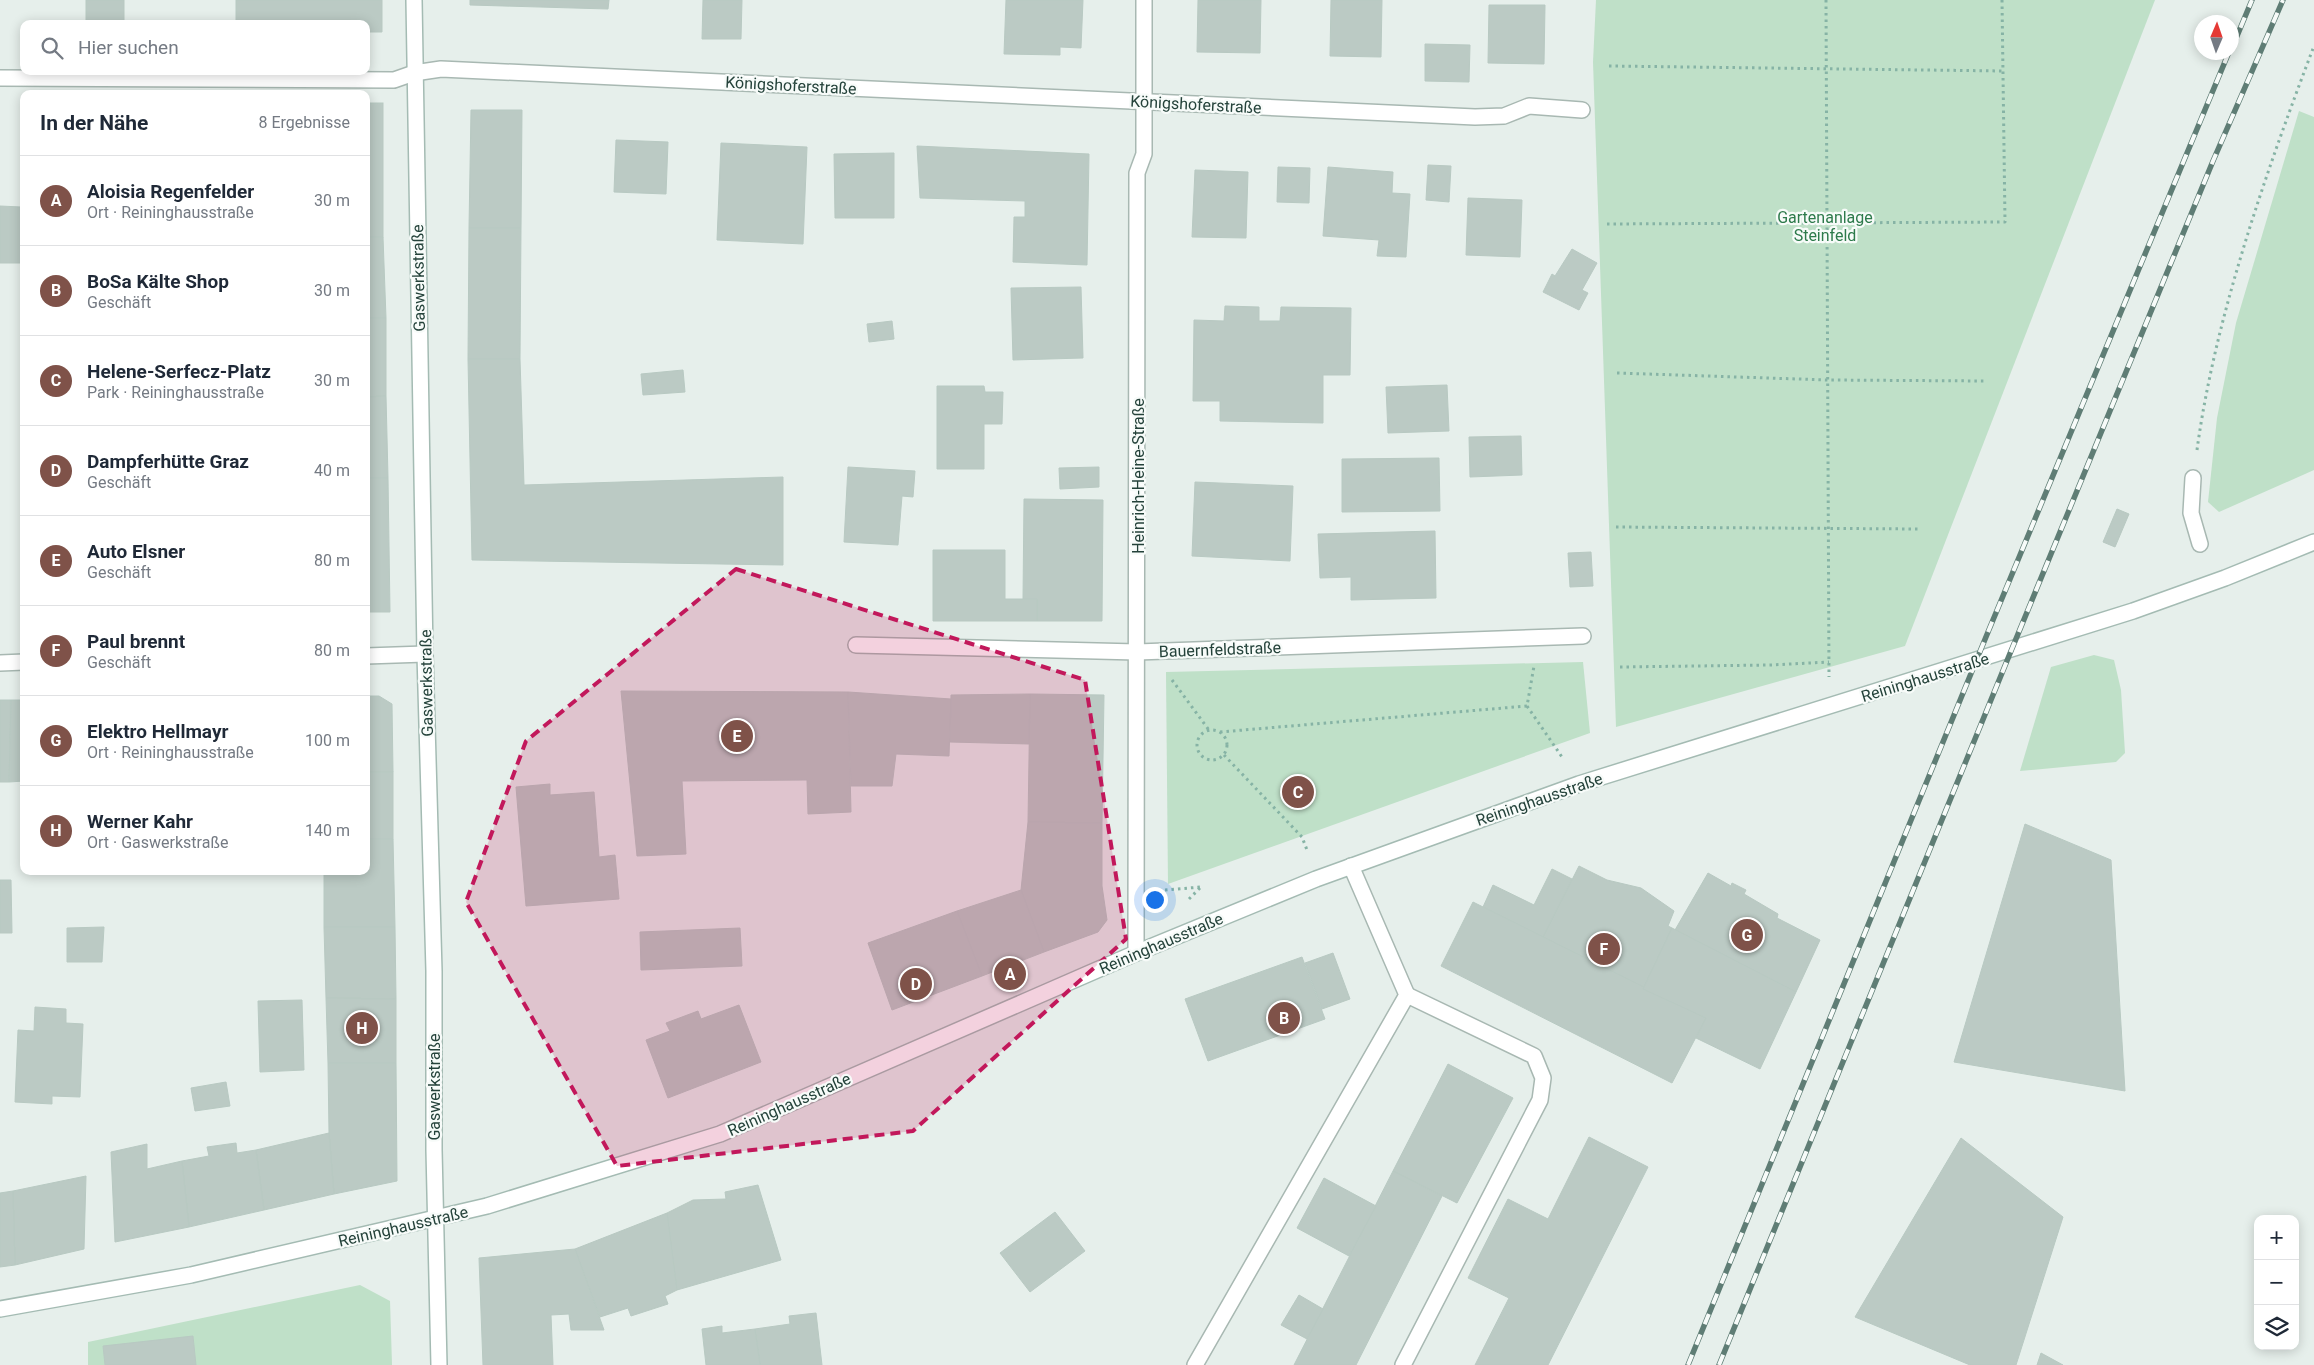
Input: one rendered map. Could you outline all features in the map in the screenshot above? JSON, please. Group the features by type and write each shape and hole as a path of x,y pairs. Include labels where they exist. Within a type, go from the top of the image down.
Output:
{"street":[{"name":"Gaswerkstraße","path":"414,0 425,654 434,971 435,1217 439,1365"},
{"name":"Heinrich-Heine-Straße","path":"1136,953 1138,672 1137,173 1144,154 1144,0"},
{"name":"Königshoferstraße","path":"0,78 394,80 414,73 441,69 1475,117 1504,116 1529,106 1582,110"},
{"path":"2194,478 2191,513 2200,544"},
{"name":"Reininghausstraße","path":"0,1309 191,1275 487,1206 720,1134 1136,953 1351,866 1579,784 1976,662 2133,611 2225,578 2314,542"},
{"name":"Bauernfeldstraße","path":"856,644 1138,652 1583,636"},
{"path":"370,656 425,654"},
{"path":"0,663 20,662"},
{"path":"1351,866 1407,995 1534,1056 1544,1078 1540,1100 1403,1365"},
{"path":"1195,1365 1407,995"}],"path":[{"path":"1826,0 1829,680"},
{"path":"1607,224 2004,222 2002,0"},
{"path":"2194,478 2204,399 2241,258 2314,46"},
{"path":"1609,66 2003,71"},
{"path":"1617,373 1828,380 1986,381"},
{"path":"1616,527 1920,529"},
{"path":"1541,638 1527,706 1562,756"},
{"path":"1620,667 1771,665 1829,662"},
{"path":"1138,672 1166,672 1209,730 1220,732 1527,706"},
{"path":"1209,730 1198,740 1198,750 1201,755 1215,760 1224,755 1227,745 1224,736 1220,732"},
{"path":"1224,755 1302,837 1307,850"},
{"path":"1137,880 1153,890 1202,886"}],"highlighted area":[{"path":"736,569 1085,680 1126,939 913,1131 617,1166 466,902 526,741"}],"green space":[{"name":"Gartenanlage Steinfeld","path":"1596,0 2155,0 1905,646 1616,727 1593,62"},
{"path":"2299,111 2314,117 2314,470 2219,512 2208,502 2217,418 2236,323"},
{"path":"2094,655 2114,660 2121,690 2125,753 2116,762 2020,771 2051,667"},
{"path":"1583,662 1590,733 1168,884 1166,672"},
{"path":"360,1285 390,1301 392,1365 88,1365 88,1342"}],"building":[{"path":"86,0 124,0 124,20 86,20"},
{"path":"236,0 382,0 382,32 370,32 370,20 236,20"},
{"path":"470,0 609,0 608,9 470,5"},
{"path":"703,0 742,0 741,39 702,39"},
{"path":"1006,0 1083,0 1081,48 1060,47 1060,55 1004,54"},
{"path":"1198,0 1261,0 1260,53 1197,52"},
{"path":"1331,0 1382,0 1381,57 1330,56"},
{"path":"1489,5 1545,5 1544,64 1488,63"},
{"path":"1425,44 1470,45 1469,82 1425,81"},
{"path":"370,103 383,103 383,237 370,237"},
{"path":"471,110 522,110 521,228 469,228"},
{"path":"616,140 668,142 666,194 614,192"},
{"path":"721,143 807,147 803,244 717,240"},
{"path":"917,146 1089,154 1087,265 1013,262 1014,217 1025,217 1025,201 920,198"},
{"path":"894,153 894,218 835,218 834,154"},
{"path":"1428,165 1451,166 1449,202 1426,200"},
{"path":"1278,167 1310,168 1309,203 1277,202"},
{"path":"1328,167 1393,172 1392,193 1410,194 1406,257 1377,256 1379,240 1323,236"},
{"path":"1195,170 1248,172 1246,238 1192,237"},
{"path":"1468,198 1522,200 1520,257 1466,255"},
{"path":"0,206 20,207 20,263 0,263"},
{"path":"469,228 521,228 520,359 468,359"},
{"path":"370,237 383,237 386,318 370,318"},
{"path":"1572,249 1597,263 1582,290 1588,293 1579,310 1543,292 1552,274 1555,276"},
{"path":"1081,287 1083,358 1013,360 1011,288"},
{"path":"1225,306 1259,307 1259,321 1280,321 1281,307 1351,308 1350,375 1323,375 1323,423 1220,421 1220,401 1193,401 1194,320 1224,321"},
{"path":"370,318 386,318 386,396 370,397"},
{"path":"892,321 894,339 869,342 867,324"},
{"path":"468,359 520,359 524,485 783,477 783,565 472,560"},
{"path":"683,370 685,392 643,395 641,374"},
{"path":"1447,385 1449,431 1388,433 1386,387"},
{"path":"937,386 984,386 985,392 1003,392 1002,424 984,424 984,469 937,469"},
{"path":"386,396 388,478 370,478 370,397"},
{"path":"1521,436 1522,475 1470,477 1469,437"},
{"path":"1439,458 1440,511 1342,512 1342,459"},
{"path":"848,467 915,471 913,497 902,496 898,545 844,542"},
{"path":"1099,467 1099,487 1060,489 1059,468"},
{"path":"370,478 388,478 390,612 370,612"},
{"path":"1195,482 1293,486 1290,561 1192,556"},
{"path":"1024,499 1103,500 1102,621 1037,621 1037,599 1023,599"},
{"path":"2117,509 2129,514 2115,547 2103,542"},
{"path":"1435,531 1436,598 1351,600 1351,577 1320,578 1318,534"},
{"path":"933,550 1005,550 1005,599 1037,599 1037,621 933,621"},
{"path":"1591,552 1593,586 1570,587 1568,553"},
{"path":"621,691 848,692 851,812 808,814 807,780 682,781 686,854 637,856"},
{"path":"848,692 951,699 949,756 896,754 892,786 851,786"},
{"path":"1030,694 1104,695 1102,823 1028,822"},
{"path":"1030,694 1029,744 950,742 951,695"},
{"path":"370,696 379,696 392,704 393,772 370,772"},
{"path":"0,700 11,700 9,782 0,782"},
{"path":"11,700 20,700 20,781 9,782"},
{"path":"370,772 393,772 393,839 370,839"},
{"path":"550,784 550,795 594,792 599,857 615,855 619,899 526,906 516,787"},
{"path":"1028,822 1102,823 1102,886 1107,920 1098,932 1044,952 1021,890"},
{"path":"2025,824 2111,860 2125,1091 1954,1062"},
{"path":"370,839 393,839 395,927 324,927 324,875 370,875"},
{"path":"1579,866 1607,880 1641,888 1674,911 1668,926 1672,928 1643,989 1543,937"},
{"path":"1552,869 1572,879 1543,937 1483,907 1493,885 1534,905"},
{"path":"1708,873 1731,886 1732,883 1746,890 1744,894 1778,914 1777,918 1820,940 1796,992 1675,930"},
{"path":"0,880 11,880 12,933 0,933"},
{"path":"1021,890 1044,952 982,976 957,911"},
{"path":"1473,902 1706,1018 1672,1083 1441,966"},
{"path":"957,911 982,976 892,1010 868,943"},
{"path":"104,927 102,962 67,962 67,928"},
{"path":"324,927 395,927 396,999 326,998"},
{"path":"740,928 742,966 641,970 640,932"},
{"path":"1672,928 1796,992 1760,1069 1696,1038 1706,1018 1643,989"},
{"path":"1333,953 1350,999 1322,1009 1305,963"},
{"path":"1302,957 1325,1019 1208,1061 1185,999"},
{"path":"326,998 396,999 396,1063 328,1063"},
{"path":"302,1000 304,1070 260,1072 258,1001"},
{"path":"739,1005 761,1062 668,1098 646,1040 670,1031 666,1023 698,1011 701,1019"},
{"path":"35,1007 66,1009 66,1023 83,1024 80,1097 52,1096 52,1104 15,1102 18,1030 34,1031"},
{"path":"328,1063 396,1063 397,1181 334,1194 329,1133"},
{"path":"1448,1064 1513,1098 1457,1203 1393,1171"},
{"path":"226,1082 230,1106 195,1111 191,1088"},
{"path":"329,1133 334,1194 264,1210 256,1150"},
{"path":"1589,1137 1648,1167 1548,1365 1475,1365 1509,1298 1468,1278 1508,1199 1548,1219"},
{"path":"1961,1138 2063,1217 2016,1365 1970,1365 1855,1317"},
{"path":"236,1143 237,1153 256,1150 264,1210 189,1227 182,1161 209,1156 207,1147"},
{"path":"147,1144 147,1169 182,1161 189,1227 115,1242 111,1152"},
{"path":"1393,1171 1442,1196 1356,1365 1294,1365"},
{"path":"86,1176 84,1249 15,1265 13,1191"},
{"path":"1324,1178 1376,1206 1349,1256 1297,1228"},
{"path":"758,1185 781,1260 677,1290 667,1213 693,1200 726,1199 725,1192"},
{"path":"13,1191 15,1265 0,1267 0,1193"},
{"path":"1055,1212 1085,1251 1030,1292 1000,1253"},
{"path":"667,1213 677,1290 665,1296 668,1304 631,1316 628,1308 600,1317 575,1249"},
{"path":"575,1249 604,1330 571,1330 569,1314 551,1315 553,1365 483,1365 479,1258"},
{"path":"1299,1295 1323,1309 1307,1339 1281,1325"},
{"path":"816,1313 822,1365 760,1365 755,1329 790,1324 789,1316"},
{"path":"722,1326 722,1333 755,1329 760,1365 706,1365 702,1329"},
{"path":"193,1336 196,1365 105,1365 103,1346"},
{"path":"2041,1353 2063,1365 2037,1365"}],"railway":[{"path":"2239,31 2252,0"},
{"path":"1719,1365 2213,161 2283,0"},
{"path":"1688,1365 1988,632 2226,60"}],"place":[{"name":"Auto Elsner","path":"737,736"},
{"name":"Helene-Serfecz-Platz","path":"1298,792"},
{"name":"Elektro Hellmayr","path":"1747,935"},
{"name":"Paul brennt","path":"1604,949"},
{"name":"Aloisia Regenfelder","path":"1010,974"},
{"name":"Dampferhütte Graz","path":"916,984"},
{"name":"BoSa Kälte Shop","path":"1284,1018"},
{"name":"Werner Kahr","path":"362,1028"}]}
